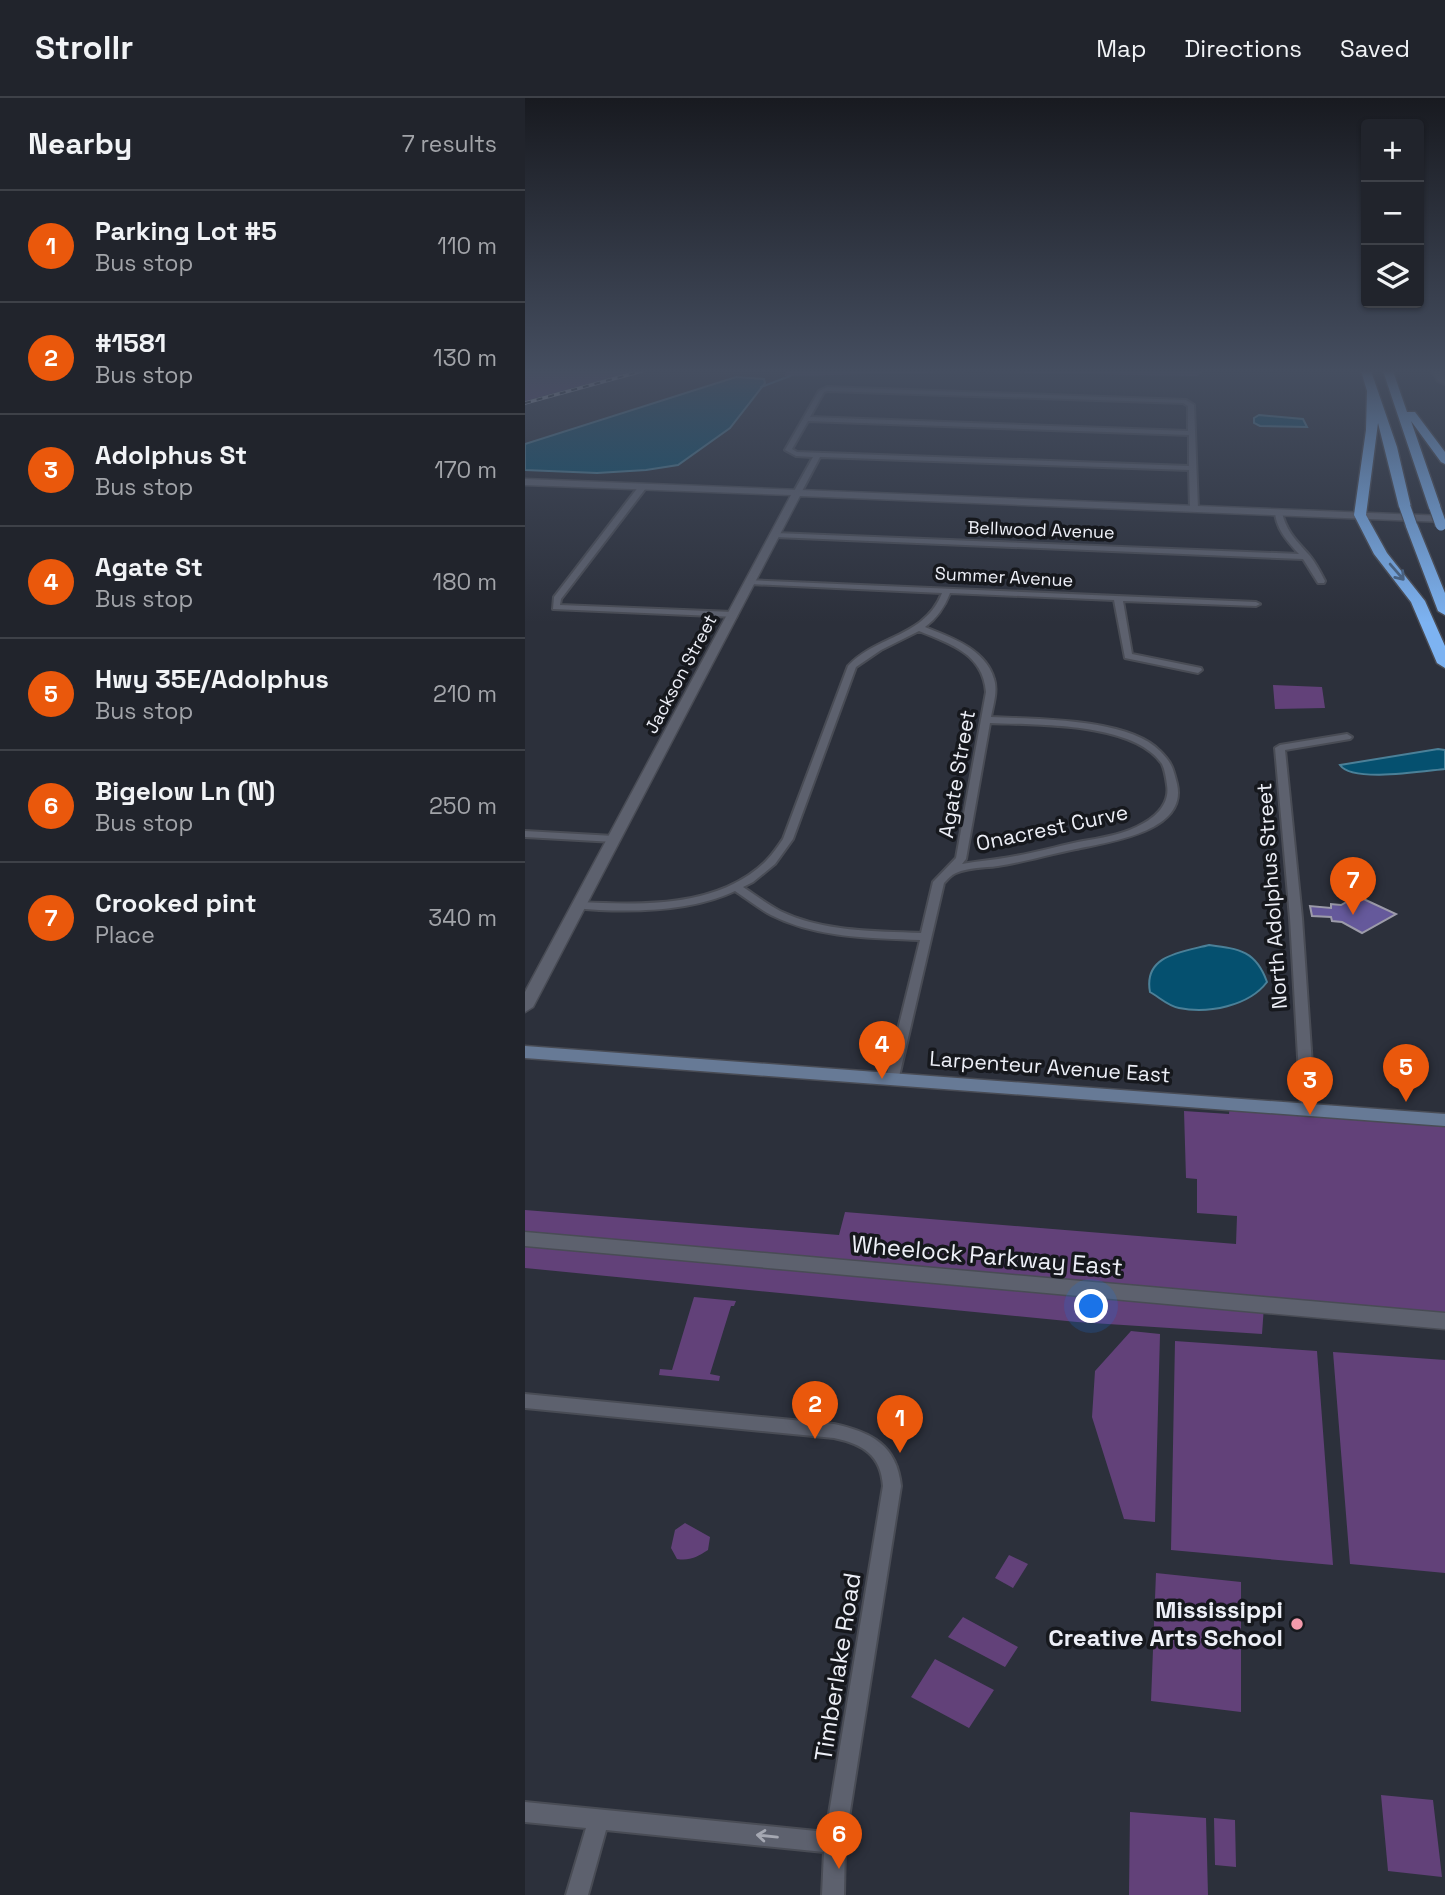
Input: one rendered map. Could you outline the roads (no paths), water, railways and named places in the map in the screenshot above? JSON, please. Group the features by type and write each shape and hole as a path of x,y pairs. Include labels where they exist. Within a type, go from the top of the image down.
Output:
{"highway":[{"path":"1369,455 1360,515 1381,554 1418,601 1445,663"},
{"path":"1393,455 1405,507 1445,611"},
{"path":"1417,455 1444,527"}],"main road":[{"name":"Larpenteur Avenue East","path":"525,1052 1445,1119"}],"street":[{"name":"Jackson Street","path":"525,1007 818,455"},
{"path":"841,455 1192,468"},
{"path":"1192,455 1193,509"},
{"path":"525,482 1360,515 1444,527"},
{"path":"642,488 557,599 556,607 733,615"},
{"path":"1278,512 1280,525 1307,557 1321,582"},
{"name":"Bellwood Avenue","path":"775,535 1307,557"},
{"name":"Summer Avenue","path":"750,582 1256,604"},
{"path":"579,905 656,906 697,900 735,886 763,870 783,850 852,666 867,653 919,628 941,611 947,590"},
{"path":"1118,598 1128,656 1198,670"},
{"name":"Agate Street","path":"893,1078 939,881 961,859 991,685 985,668 964,649 919,628"},
{"name":"Onacrest Curve","path":"950,871 1125,835 1160,818 1172,801 1173,780 1168,764 1155,750 1136,739 1112,731 1081,726 986,720"},
{"name":"North Adolphus Street","path":"1308,1109 1296,918 1280,748 1347,737"},
{"path":"525,834 614,839"},
{"path":"735,886 777,913 812,926 851,932 926,937"},
{"name":"Wheelock Parkway East","path":"525,1239 1445,1321"},
{"name":"Timberlake Road","path":"525,1401 834,1431 857,1437 878,1451 889,1463 892,1486 835,1843 833,1895"},
{"path":"525,1812 835,1843"},
{"path":"577,1895 599,1820"}],"water":[{"path":"525,455 692,455 678,465 646,470 597,473 525,470"},
{"path":"1445,750 1445,769 1373,775 1359,774 1340,765"},
{"path":"1209,945 1245,953 1258,964 1267,982 1250,997 1215,1009 1190,1010 1175,1007 1150,992 1149,980 1158,963 1177,953"}],"place":[{"name":"Crooked pint","path":"1353,915"},
{"name":"Agate St","path":"882,1079"},
{"name":"Hwy 35E/Adolphus","path":"1406,1102"},
{"name":"Adolphus St","path":"1310,1115"},
{"name":"#1581","path":"815,1439"},
{"name":"Parking Lot #5","path":"900,1453"},
{"name":"Mississippi Creative Arts School","path":"1297,1624"},
{"name":"Bigelow Ln (N)","path":"839,1869"}]}
